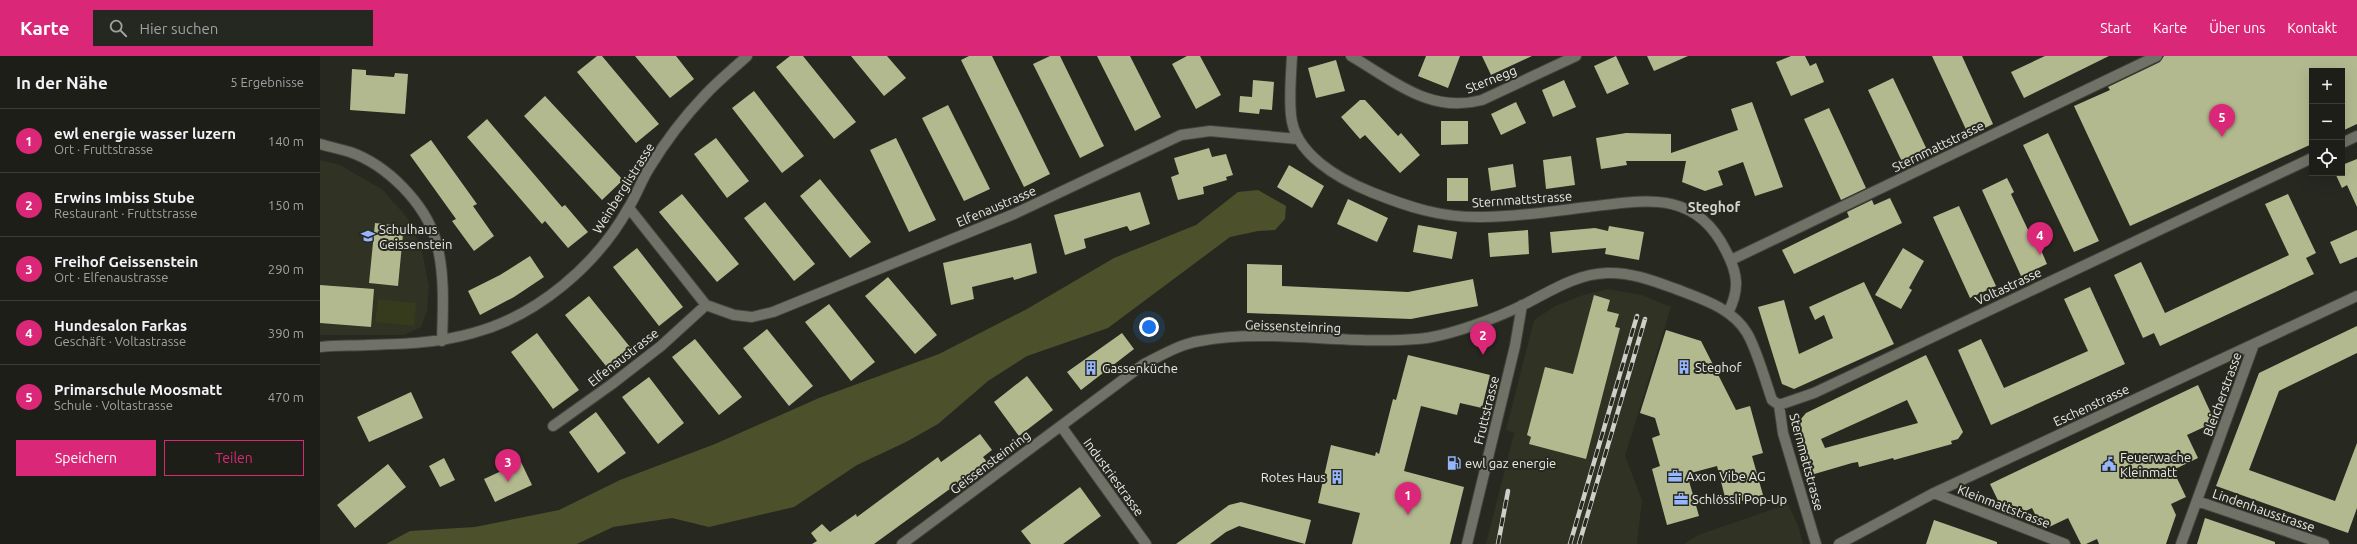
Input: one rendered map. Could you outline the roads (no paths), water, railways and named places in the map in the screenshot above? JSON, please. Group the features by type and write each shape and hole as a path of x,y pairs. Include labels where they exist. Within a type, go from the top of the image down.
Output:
{"street":[{"name":"Weinberglistrasse","path":"320,347 442,341 475,333 505,321 534,305 563,285 588,263 610,236 629,208 650,167 678,127 704,95 747,56"},
{"name":"Sternmattstrasse","path":"1292,56 1291,117 1298,139 1326,168 1350,183 1410,207 1444,216 1517,216 1649,200 1665,201 1681,206 1705,220 1718,236 1731,260 1737,280 1737,291 1728,312 1748,334 1772,400 1779,405 1783,433 1816,544"},
{"name":"Sternegg","path":"1351,56 1427,99 1449,104 1467,104 1482,100 1576,56"},
{"name":"Sternmattstrasse","path":"1731,260 2157,56"},
{"name":"Elfenaustrasse","path":"629,208 706,304 734,315 752,318 773,312 1014,214 1182,135 1210,131 1298,139"},
{"path":"2345,142 2357,136"},
{"path":"320,144 351,152 386,172 408,192 426,218 436,241 441,279 442,341"},
{"name":"Voltastrasse","path":"1779,405 1814,393 2309,159"},
{"name":"Geissensteinring","path":"902,544 1144,364 1176,348 1199,341 1255,337 1382,341 1419,339 1475,325 1522,305 1567,282 1583,276 1622,273 1641,277 1690,294 1728,312"},
{"name":"Eschenstrasse","path":"1839,544 1934,493 2357,296"},
{"name":"Elfenaustrasse","path":"553,426 644,360 706,304"},
{"name":"Fruttstrasse","path":"1467,544 1515,346 1522,305"},
{"name":"Bleicherstrasse","path":"2181,544 2254,344"},
{"name":"Industriestrasse","path":"1061,426 1146,544"},
{"name":"Kleinmattstrasse","path":"1934,493 2065,544"},
{"name":"Lindenhausstrasse","path":"2197,501 2324,544"}],"railway":[{"path":"1570,544 1637,316"},
{"path":"1579,544 1645,319"},
{"path":"1498,544 1508,491"}],"place":[{"name":"Primarschule Moosmatt","path":"2222,137"},
{"name":"Schulhaus Geissenstein","path":"368,236"},
{"name":"Hundesalon Farkas","path":"2040,255"},
{"name":"Erwins Imbiss Stube","path":"1483,355"},
{"name":"Steghof","path":"1684,367"},
{"name":"Gassenküche","path":"1091,368"},
{"name":"ewl gaz energie","path":"1454,463"},
{"name":"Feuerwache Kleinmatt","path":"2109,464"},
{"name":"Axon Vibe AG","path":"1675,476"},
{"name":"Rotes Haus","path":"1337,477"},
{"name":"Freihof Geissenstein","path":"508,482"},
{"name":"Schlössli Pop-Up","path":"1681,499"},
{"name":"ewl energie wasser luzern","path":"1408,515"}],"district":[{"name":"Steghof","path":"1714,207"}]}
